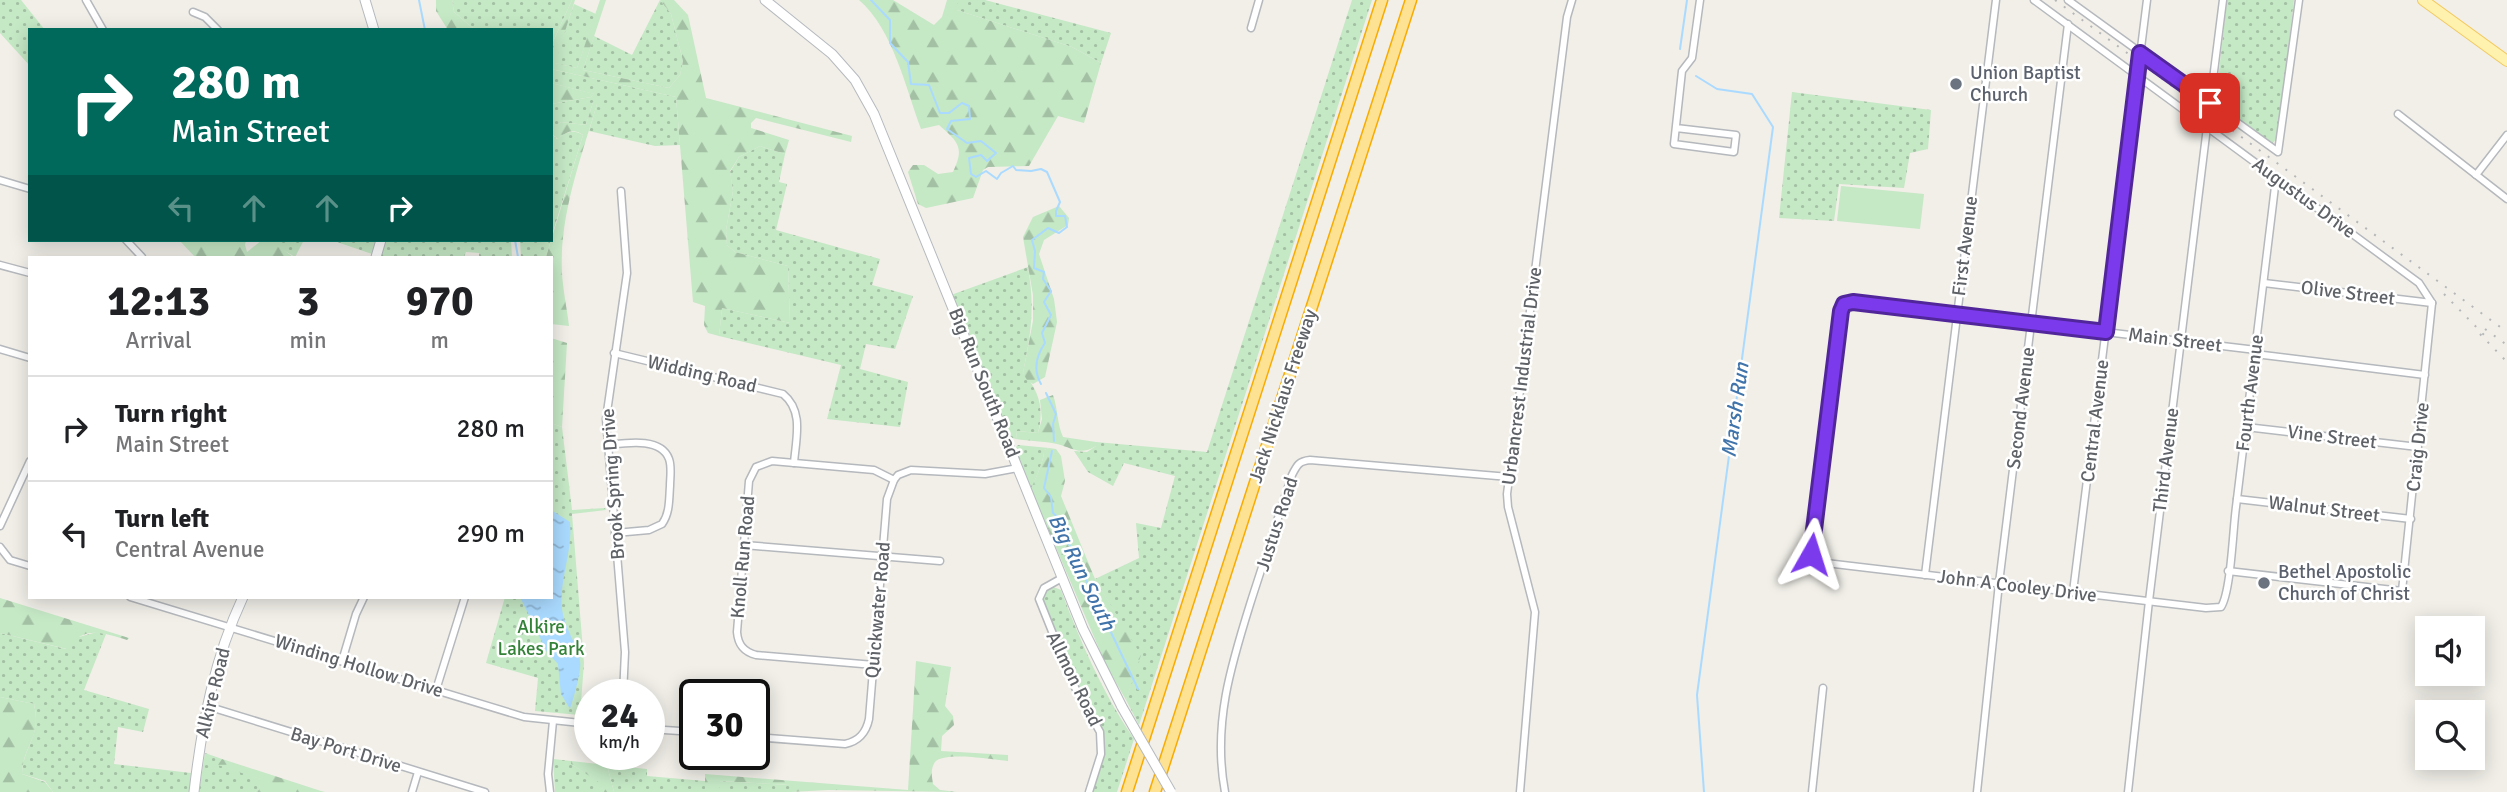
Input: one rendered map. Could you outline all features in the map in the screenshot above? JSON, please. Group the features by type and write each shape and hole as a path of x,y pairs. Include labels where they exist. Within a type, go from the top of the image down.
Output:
{"highway":[{"name":"Jack Nicklaus Freeway","path":"1127,792 1382,0"},
{"name":"Jack Nicklaus Freeway","path":"1155,792 1411,0"}],"main road":[{"path":"2423,0 2507,61"}],"street":[{"path":"86,0 102,28"},
{"path":"365,0 373,28"},
{"name":"Big Run South Road","path":"765,0 832,54 855,80 874,114 1097,659 1171,792"},
{"path":"1251,28 1259,0"},
{"name":"Urbancrest Industrial Drive","path":"1520,792 1535,612 1508,507 1509,477 1567,17 1572,0"},
{"path":"1676,128 1736,135 1734,152 1674,145 1682,71 1692,58 1700,0"},
{"name":"First Avenue","path":"1925,575 1996,0"},
{"name":"Augustus Drive","path":"2034,0 2419,283 2432,303"},
{"name":"Central Avenue","path":"2073,592 2147,0"},
{"path":"2210,103 2223,0"},
{"path":"2070,1 2278,152 2299,0"},
{"path":"193,12 205,17 216,28"},
{"name":"Second Avenue","path":"1977,792 1999,583 2068,24"},
{"path":"2398,114 2507,199"},
{"name":"Third Avenue","path":"2128,792 2207,127"},
{"path":"2476,175 2507,135"},
{"name":"Fourth Avenue","path":"2221,607 2228,571 2276,178"},
{"path":"0,180 28,188"},
{"name":"Brook Spring Drive","path":"621,191 627,273 606,405 625,652 624,679"},
{"path":"128,242 141,256"},
{"path":"0,265 28,273"},
{"name":"Olive Street","path":"2264,283 2432,303"},
{"name":"Main Street","path":"1814,559 1811,549 1844,304 1853,302 2181,341 2425,375"},
{"name":"Craig Drive","path":"2228,571 2402,591 2432,303"},
{"path":"0,349 28,357"},
{"name":"Widding Road","path":"614,353 776,392 789,399 797,414 794,463"},
{"name":"Vine Street","path":"2246,427 2418,447"},
{"path":"608,444 643,443 663,450 671,467 665,520 654,529 615,533"},
{"name":"Justus Road","path":"1225,792 1220,729 1225,691 1242,629 1297,465 1310,460 1509,477"},
{"name":"Knoll Run Road","path":"794,463 772,461 756,467 749,481 737,632 742,648 756,655 874,665"},
{"path":"794,463 874,470 894,480 898,475 911,470 985,474 1018,468"},
{"path":"1,522 28,464"},
{"name":"Quickwater Road","path":"770,738 850,743 860,738 866,729 874,665 887,499 894,480"},
{"name":"Walnut Street","path":"2237,499 2411,519"},
{"path":"744,545 940,561"},
{"path":"0,547 10,560 28,565"},
{"name":"John A Cooley Drive","path":"1814,559 1826,563 1925,575 2206,608 2221,607"},
{"name":"Allmon Road","path":"1062,578 1044,587 1039,602 1073,684 1100,732 1101,754 1089,792"},
{"name":"Winding Hollow Drive","path":"147,599 524,717 574,723"},
{"name":"Alkire Road","path":"194,792 207,706 220,655 242,599"},
{"path":"342,661 356,614 364,599"},
{"path":"436,690 464,599"},
{"path":"1812,792 1823,688"},
{"name":"Bay Port Drive","path":"207,706 485,792"},
{"path":"550,792 548,774 552,721"},
{"path":"412,792 418,772"}],"green space":[{"path":"0,0 21,0 43,28 28,28 28,64 0,33"},
{"path":"436,0 452,0 454,12 473,28 447,28 436,11"},
{"path":"452,0 572,0 553,42 553,28 473,28 454,12"},
{"path":"572,0 575,0 555,63 577,68 600,0 606,0 583,70 669,88 680,75 683,61 671,14 660,0 674,0 688,15 706,98 852,136 851,142 756,118 751,123 751,128 789,140 785,154 760,146 739,157 730,171 733,191 726,230 727,245 735,252 788,266 790,323 722,308 719,336 708,333 704,325 705,306 693,302 676,97 553,69 553,42"},
{"path":"660,0 671,14 683,61 680,75 669,88 583,70 594,36 632,55"},
{"path":"859,0 893,0 934,25 942,17 947,0 957,0 957,10 1072,47 1101,63 1084,123 1058,116 1029,166 988,167 983,170 973,198 926,208 918,204 908,172 913,165 924,165 938,174 953,172 959,156 958,146 939,125 921,129 890,43 871,12"},
{"path":"957,0 985,0 1111,33 1101,63 1072,47 957,10"},
{"path":"1352,0 1372,0 1139,725 1126,700 1140,655 1095,579 1139,558 1136,523 1161,528 1175,476 1124,463 1113,486 1088,472 1074,451 1087,452 1096,446 1096,442 1207,452"},
{"path":"2227,0 2294,0 2277,138 2272,144 2223,107 2216,98"},
{"path":"574,4 596,14 577,68 554,63"},
{"path":"553,69 676,97 680,145 655,146 589,131 597,104 593,102 586,125 561,122 553,132 553,104 591,97 594,94 553,84"},
{"path":"553,84 595,94 553,104"},
{"path":"1792,92 1931,110 1928,149 1910,153 1904,188 1839,184 1834,221 1779,218"},
{"path":"596,100 597,104 572,187 564,230 562,273 569,326 553,324 553,256 546,256 551,242 553,242 553,234 583,135 570,132 558,139 553,131 561,122 586,125"},
{"path":"570,132 583,135 553,232 553,135 557,139"},
{"path":"760,146 785,154 779,182 787,184 776,230 880,259 872,285 913,296 895,349 866,344 860,369 908,382 900,427 827,419 841,365 719,336 722,308 790,323 788,266 735,252 727,245 726,230 733,191 730,172 739,157"},
{"path":"1841,186 1924,194 1920,229 1837,221"},
{"path":"1059,206 1069,218 1068,225 1044,240 1039,254 1054,299 1057,322 1045,377 1033,384 1023,373 1033,321 1033,295 1023,237 1033,217"},
{"path":"181,242 246,242 247,252 260,242 274,242 292,256 194,256"},
{"path":"269,242 303,242 293,256"},
{"path":"337,242 375,242 372,254"},
{"path":"384,242 511,242 512,256 479,256 479,253 466,252 464,256 380,256"},
{"path":"520,242 550,242 546,256 521,256"},
{"path":"1028,267 1031,320 1023,373 1037,394 1041,416 1038,433 1017,431 1016,439 1009,437 951,295"},
{"path":"553,339 567,343 562,427 553,424"},
{"path":"1053,395 1063,437 1096,442 1096,446 1081,451 1052,443 1016,439 1017,431 1038,433 1042,419 1040,400"},
{"name":"Alkire Lakes Park","path":"553,424 562,427 572,510 606,510 572,514 584,663 583,679 574,679 574,714 535,711 538,678 486,663 504,599 553,599"},
{"path":"1018,445 1049,448 1044,450 1031,489 1015,448"},
{"path":"1056,449 1061,456 1065,481 1061,496 1095,579 1141,655 1126,700 1106,665 1031,489 1044,450"},
{"path":"1051,586 1061,590 1093,667 1134,739 1117,792 1091,792 1102,757 1103,737 1069,669 1042,601 1044,590"},
{"path":"0,598 129,638 127,640 102,633 87,634 73,641 67,649 0,633"},
{"path":"97,632 106,634 84,690 149,709 143,732 118,727 114,764 191,773 189,792 53,792 45,781 22,774 25,755 36,725 36,715 34,704 0,697 0,633 66,649 75,638"},
{"path":"916,661 951,667 945,706 953,716 954,725 942,736 941,751 1008,755 1008,761 949,757 935,762 932,770 933,784 940,790 957,792 791,792 791,785 719,781 719,792 705,792 705,774 908,790"},
{"path":"0,697 34,704 36,725 25,755 22,774 45,782 53,792 0,792"},
{"path":"205,753 222,759 219,765 261,779 259,789 255,792 199,792"},
{"path":"222,759 325,792 255,792 259,789 260,779 218,765"},
{"path":"553,759 571,761 574,770 580,770 601,783 604,792 555,792"},
{"path":"580,770 608,770 614,792 604,792 600,783"},
{"path":"608,770 647,770 647,776 705,781 705,792 614,792"},
{"path":"719,781 791,785 791,792 719,792"}],"water":[{"path":"553,511 570,522 562,609 580,665 578,679 574,679 574,695 570,709 561,694 558,664 547,652 521,599 553,599"}],"waterway":[{"path":"419,0 425,28"},
{"name":"Big Run South","path":"871,0 890,20 890,43 908,62 911,84 929,85 940,113 949,113 962,103 969,106 970,119 951,121 947,129 967,143 981,141 996,153 987,161 981,155 969,158 971,174 976,177 986,171 997,179 1001,173 1013,166 1016,170 1041,169 1047,172 1060,202 1056,216 1065,216 1067,227 1059,233 1048,228 1032,240 1035,251 1034,268 1044,272 1043,279 1051,291 1044,302 1051,315 1042,333 1045,343 1037,363 1041,384"},
{"name":"Marsh Run","path":"1680,49 1687,0"},
{"name":"Marsh Run","path":"1696,76 1717,89 1752,94 1773,127 1697,695 1704,792"},
{"path":"515,242 518,256"},
{"name":"Big Run South","path":"1046,393 1056,414 1053,424 1054,441"},
{"name":"Big Run South","path":"1052,451 1044,488 1051,497 1053,513 1062,521 1069,544 1138,689"}],"railway":[{"path":"2055,0 2507,332"},
{"path":"2444,294 2488,339"},
{"path":"2485,329 2507,345"},
{"path":"2480,334 2507,362"}],"place":[{"name":"Union Baptist Church","path":"1956,84"},
{"name":"Bethel Apostolic Church of Christ","path":"2264,583"}],"route":[{"path":"1811,554 1844,304 1853,302 2106,332 2140,53 2210,103"}]}
